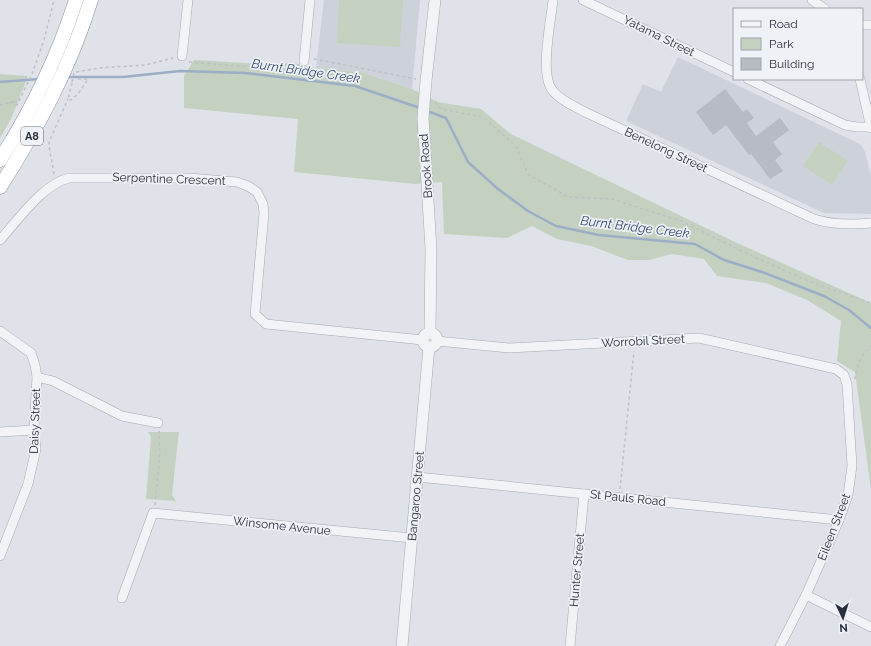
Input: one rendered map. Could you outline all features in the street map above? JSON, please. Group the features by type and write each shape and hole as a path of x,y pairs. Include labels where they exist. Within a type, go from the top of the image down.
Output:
{"highway":[{"name":"A8","path":"0,160 20,127 45,78 70,19 76,0"},
{"name":"A8","path":"0,187 67,77 78,37 91,0"}],"street":[{"path":"182,56 188,0"},
{"path":"304,61 310,0"},
{"name":"Brook Road","path":"430,340 431,249 423,118 428,102 426,81 435,0"},
{"name":"Benelong Street","path":"553,0 546,62 547,76 551,90 562,99 814,219 826,223 871,223"},
{"name":"Yatama Street","path":"584,0 733,72"},
{"path":"812,0 824,8"},
{"path":"750,80 845,125 857,128 871,127 860,80"},
{"name":"Serpentine Crescent","path":"0,240 43,193 56,182 69,178 189,178 237,182 253,189 263,204 264,213 255,314 266,324 430,340"},
{"path":"0,331 31,354 37,377 52,381 122,416 158,423"},
{"name":"Worrobil Street","path":"430,340 509,348 699,338 836,369 844,375"},
{"name":"Bangaroo Street","path":"402,646 430,340"},
{"name":"Eileen Street","path":"780,646 806,595 839,520 848,495 852,466 847,384 844,375"},
{"name":"Daisy Street","path":"0,556 28,484 36,449 34,430 37,377"},
{"path":"0,432 34,430"},
{"name":"St Pauls Road","path":"418,477 839,520"},
{"name":"Hunter Street","path":"570,646 584,494"},
{"path":"122,598 153,513"},
{"name":"Winsome Avenue","path":"153,513 412,538"},
{"path":"806,595 871,627"}],"path":[{"path":"10,102 17,105 32,74 44,40 54,0"},
{"path":"56,182 49,142 68,98 67,77 79,71 145,65 182,56 187,62 252,66 284,66 314,59 426,81"},
{"path":"68,98 71,100 78,94 88,79 77,79"},
{"path":"0,105 18,100"},
{"path":"428,102 441,109 483,118 516,146 528,174 568,197 612,199 682,221 750,255 806,280 871,303"},
{"path":"620,497 635,341"},
{"path":"153,513 157,494 160,453 158,423"}],"shaded area":[{"path":"324,0 420,0 412,89 361,72 316,68"},
{"path":"678,57 860,144 865,151 871,176 871,214 824,213 626,121 643,84 661,92"}],"green space":[{"path":"339,0 403,0 400,47 337,43"},
{"path":"194,60 281,65 289,62 316,68 361,72 412,89 438,102 481,109 511,134 735,242 871,303 871,489 855,372 837,361 841,321 807,300 766,283 717,276 704,259 672,254 649,260 628,260 591,246 557,239 532,226 507,238 444,234 442,182 415,184 294,172 298,119 184,108 184,76"},
{"path":"0,74 28,76 11,119 0,138"},
{"path":"819,142 848,161 832,185 803,166"},
{"path":"148,432 179,432 172,495 176,501 146,499 151,437"}],"building":[{"path":"725,89 743,112 747,109 754,118 747,123 756,136 780,118 789,130 773,142 782,154 775,160 783,171 770,179 726,125 713,135 696,112"}],"waterway":[{"name":"Burnt Bridge Creek","path":"66,77 123,77 180,71 245,73 355,86 420,108"},
{"name":"Burnt Bridge Creek","path":"0,82 39,79"},
{"name":"Burnt Bridge Creek","path":"427,111 446,118 468,162 498,189 528,211 556,226 599,235 695,244 724,260 762,272 824,296 849,310 871,328"}]}
